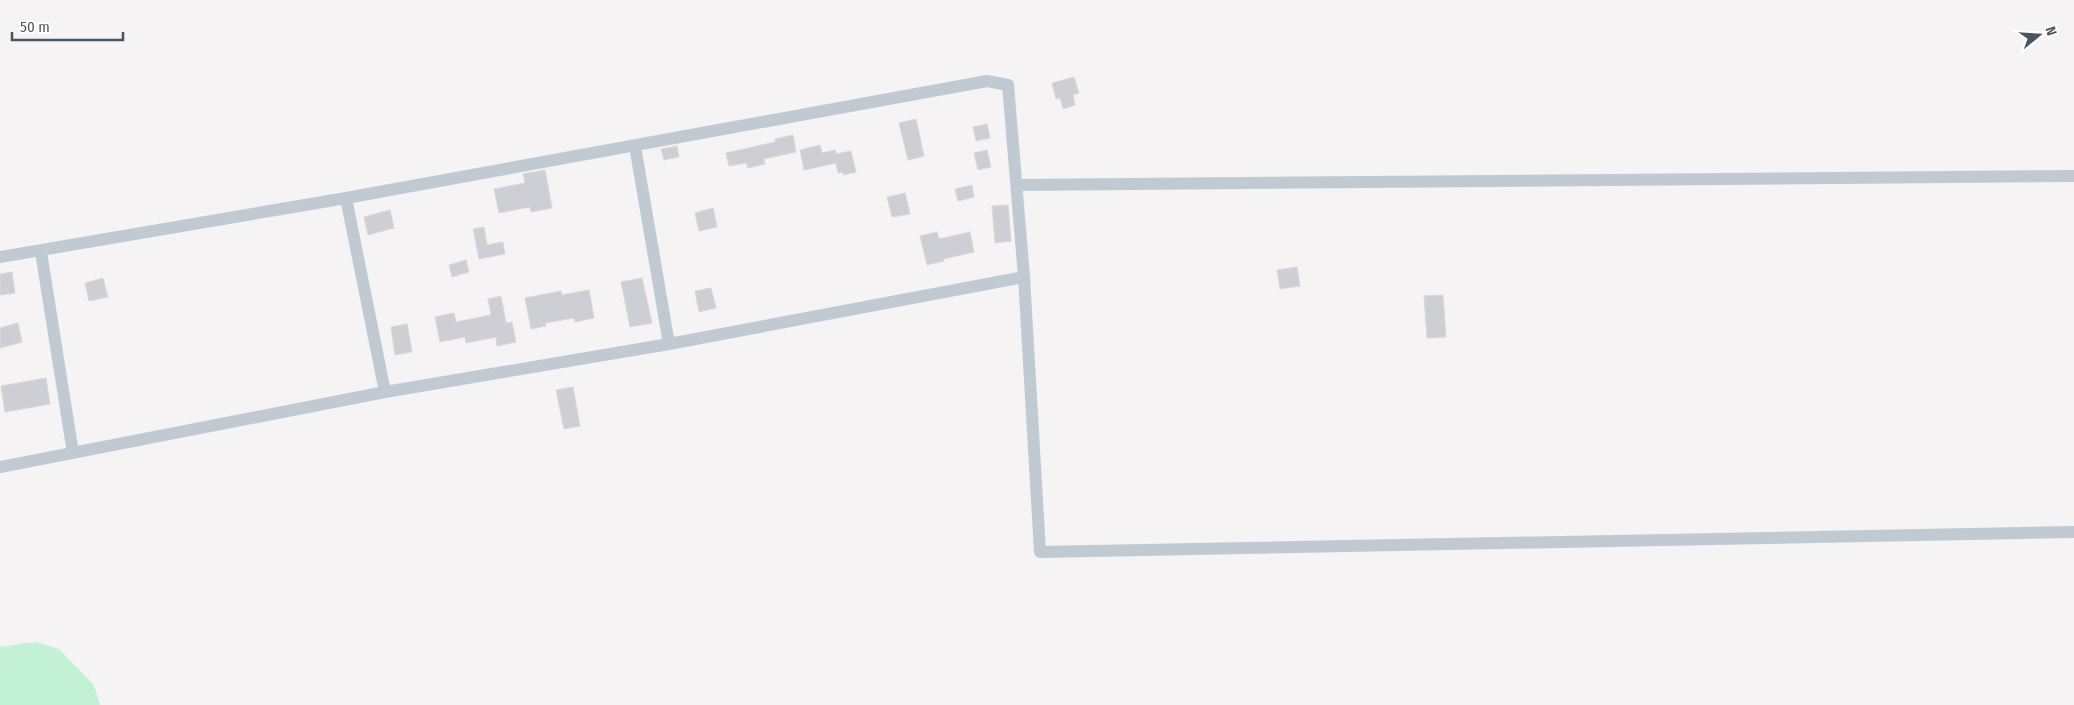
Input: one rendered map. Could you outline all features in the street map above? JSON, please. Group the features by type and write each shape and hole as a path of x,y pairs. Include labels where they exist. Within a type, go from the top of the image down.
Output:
{"street":[{"path":"0,257 41,252 346,198 987,81 1008,84 1024,277 1040,552 2074,532"},
{"path":"635,146 670,344"},
{"path":"1017,185 2074,176"},
{"path":"346,198 385,392"},
{"path":"41,252 74,453"},
{"path":"0,467 385,392 670,344 1024,277"}],"green space":[{"path":"35,642 59,649 94,685 100,705 0,705 0,647"}],"building":[{"path":"1074,77 1079,93 1073,95 1075,105 1063,109 1060,98 1056,99 1052,83"},
{"path":"916,119 924,156 908,160 899,123"},
{"path":"987,124 990,138 976,141 973,127"},
{"path":"793,135 796,152 764,159 765,164 748,168 746,163 729,166 726,153 775,142 775,139"},
{"path":"820,145 822,153 835,150 836,154 851,151 856,172 843,175 843,172 838,173 836,163 804,170 800,150"},
{"path":"677,146 679,157 664,160 661,149"},
{"path":"987,150 991,167 978,170 974,153"},
{"path":"545,170 552,208 531,212 530,207 499,213 494,189 525,183 523,174"},
{"path":"972,185 974,197 958,201 955,189"},
{"path":"905,193 910,214 892,217 887,197"},
{"path":"1008,205 1011,241 995,243 992,206"},
{"path":"713,208 717,227 699,231 695,213"},
{"path":"390,210 394,228 368,235 364,217"},
{"path":"484,227 487,245 503,242 505,254 479,259 473,229"},
{"path":"937,232 939,239 970,232 974,252 943,259 944,261 927,265 920,236"},
{"path":"466,260 469,272 452,277 449,265"},
{"path":"1297,267 1300,286 1280,289 1277,270"},
{"path":"12,272 15,293 0,295 0,274"},
{"path":"103,278 108,297 89,301 85,283"},
{"path":"642,278 652,323 630,327 621,282"},
{"path":"711,288 716,308 699,312 695,291"},
{"path":"589,290 594,318 575,322 574,318 545,323 546,326 531,329 525,298 561,291 562,295"},
{"path":"1443,295 1446,337 1427,338 1424,296"},
{"path":"501,296 506,323 512,322 516,342 497,346 496,337 466,343 465,337 440,342 435,317 454,313 456,322 491,315 488,299"},
{"path":"18,323 22,342 0,348 0,328"},
{"path":"407,324 412,352 395,355 391,327"},
{"path":"46,378 50,404 5,412 1,386"},
{"path":"573,387 580,426 564,429 556,390"}]}
